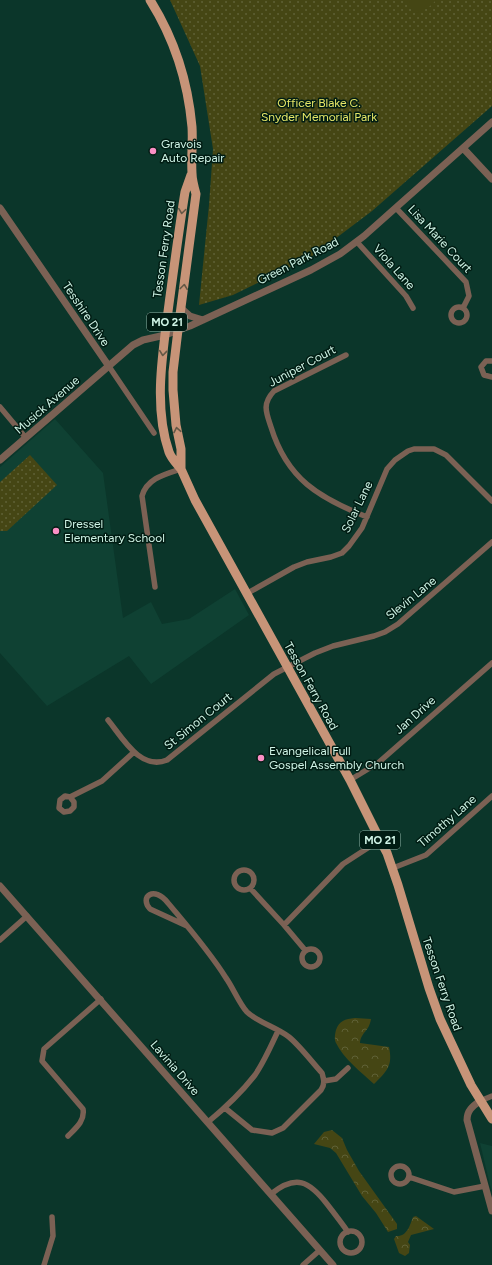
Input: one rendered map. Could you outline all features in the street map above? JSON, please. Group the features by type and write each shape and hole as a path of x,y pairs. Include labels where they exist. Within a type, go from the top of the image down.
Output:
{"main road":[{"name":"Tesson Ferry Road","path":"150,0 161,18 184,77 192,126 192,173 196,194 178,330 173,390 176,425 181,449 181,469"},
{"name":"Tesson Ferry Road","path":"192,173 184,192 165,335 160,385 162,415 170,454 181,469 195,500 350,780 380,840 393,868 429,988 440,1019 456,1056 480,1101 492,1119"}],"street":[{"name":"Green Park Road","path":"108,366 138,342 165,335 203,320 316,267 340,254 357,242 492,122"},
{"path":"463,148 492,179"},
{"name":"Tesshire Drive","path":"0,208 154,433"},
{"name":"Lisa Marie Court","path":"396,208 466,282 469,296 463,308"},
{"name":"Viola Lane","path":"357,242 406,296 413,308"},
{"path":"181,308 190,316 203,320"},
{"name":"Juniper Court","path":"346,355 274,391 268,398 266,406 275,440 284,458 293,470 309,487 324,497 341,507 367,517"},
{"path":"492,361 486,361 481,367 484,375 492,377"},
{"name":"Musick Avenue","path":"0,460 108,366"},
{"path":"0,407 26,438"},
{"name":"Solar Lane","path":"246,594 294,567 342,553 357,537 391,464 402,454 414,449 434,449 446,455 492,501"},
{"path":"155,587 142,496 145,487 149,483 181,469"},
{"name":"Slevin Lane","path":"287,668 332,646 385,632 398,624 492,542"},
{"name":"Jan Drive","path":"350,780 378,763 492,663"},
{"name":"St Simon Court","path":"108,720 134,752 145,760 160,763 167,760 274,674 287,668"},
{"path":"70,797 102,781 134,752"},
{"name":"Timothy Lane","path":"393,868 426,855 492,796"},
{"path":"284,925 343,864 380,840"},
{"name":"Lavinia Drive","path":"0,886 101,999 333,1265"},
{"path":"250,888 305,950"},
{"path":"187,926 150,909 146,901 148,896 156,893 163,896 187,926 226,977 246,1011 289,1037 322,1073 324,1081 324,1086 321,1090 282,1128 272,1133 252,1130 225,1108"},
{"path":"0,940 27,916"},
{"path":"68,1136 82,1122 84,1115 83,1109 42,1061 44,1049 101,999"},
{"path":"208,1122 225,1108 254,1076 278,1031"},
{"path":"324,1081 336,1079 348,1068"},
{"path":"492,1096 480,1101 471,1108 468,1112 467,1120 492,1211"},
{"path":"409,1177 454,1192 485,1186"},
{"path":"271,1194 286,1184 294,1182 304,1183 318,1192 348,1232"},
{"path":"44,1265 53,1236 52,1216"},
{"path":"303,1265 320,1250"}],"shaded area":[{"name":"Dressel Elementary School","path":"55,419 103,473 123,618 151,602 162,624 189,619 235,589 249,615 151,684 129,656 47,706 0,653 0,467"},
{"path":"480,1143 492,1146 492,1191 490,1185"}],"green space":[{"name":"Officer Blake C. Snyder Memorial Park","path":"170,0 492,0 492,106 372,211 311,257 233,295 199,305 213,149 200,66"},
{"path":"402,0 436,0 427,8 415,13"},
{"path":"30,455 57,485 7,531 0,531 0,482"},
{"path":"355,1018 371,1019 369,1027 362,1036 360,1043 389,1047 390,1059 388,1068 374,1084 348,1060 339,1049 335,1041 335,1033 339,1024 345,1020"},
{"path":"332,1130 342,1138 359,1171 397,1224 397,1229 388,1232 376,1213 362,1196 336,1153 330,1148 314,1144 324,1132"},
{"path":"416,1216 434,1229 411,1235 408,1242 410,1245 409,1253 405,1256 399,1253 394,1239 396,1236 403,1235 405,1233 413,1217"}],"place":[{"name":"Gravois Auto Repair","path":"153,151"},
{"name":"Dressel Elementary School","path":"56,531"},
{"name":"Evangelical Full Gospel Assembly Church","path":"261,758"}]}
